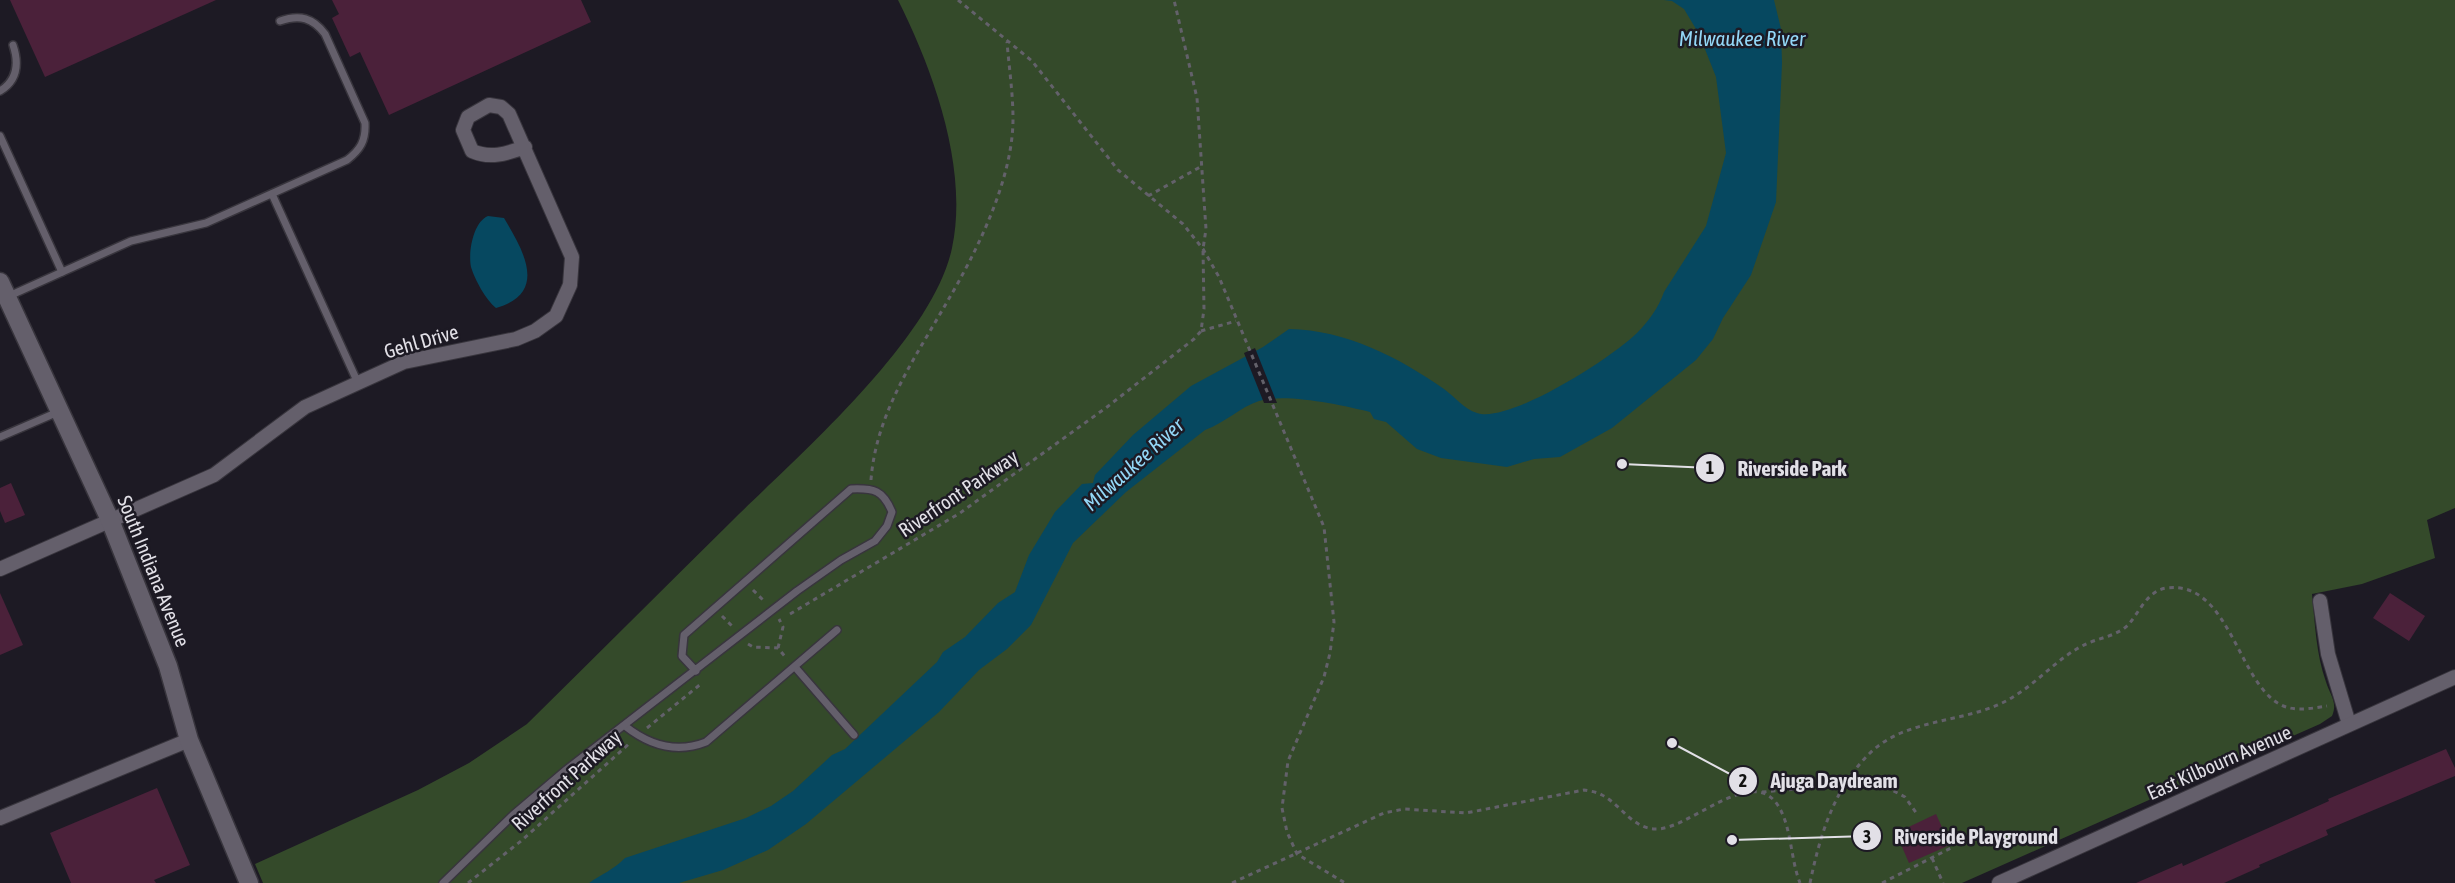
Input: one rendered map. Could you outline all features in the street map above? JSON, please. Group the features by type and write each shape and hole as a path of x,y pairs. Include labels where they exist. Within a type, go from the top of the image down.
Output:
{"street":[{"name":"Gehl Drive","path":"0,569 214,475 305,407 404,362 516,339 535,331 556,316 570,285 572,257 525,147 509,114 501,108 489,105 478,109 468,117 463,130 472,150 481,155 507,153 525,147"},
{"name":"South Indiana Avenue","path":"2,293 110,520 168,666 189,740 249,883"},
{"path":"2320,601 2328,654 2349,724"},
{"name":"East Kilbourn Avenue","path":"2000,883 2455,677"},
{"path":"0,818 189,740"}],"lane":[{"path":"2,293 62,272 131,241 207,223 347,160 357,153 365,135 360,110 325,34 308,18 299,17 280,21"},
{"path":"0,91 9,84 17,67 13,45"},
{"path":"0,136 62,272"},
{"path":"272,194 358,384"},
{"path":"0,437 60,411"},
{"path":"443,883 513,815 625,726 696,671 797,591 842,560 875,541 887,526 892,512 886,498 870,488 851,489 684,635 682,656 696,671"},
{"path":"625,726 638,736 667,747 694,747 706,742 837,630"},
{"path":"795,667 854,735"}],"path":[{"path":"958,0 1032,62 1118,170 1183,224 1203,249 1219,277 1277,420 1324,527 1334,622 1324,677 1288,760 1282,808 1287,832 1297,854 1346,883"},
{"path":"1174,0 1197,98 1206,229 1203,249 1204,309 1201,331 1237,320"},
{"path":"870,488 873,459 889,409 906,369 978,246 997,195 1010,151 1013,120 1006,42"},
{"path":"1148,196 1202,166"},
{"name":"Riverfront Parkway","path":"773,627 960,513 1126,393 1180,352 1201,331"},
{"path":"1810,883 1825,822 1846,782 1870,752 1891,738 1922,726 1985,711 2010,699 2083,645 2114,634 2127,626 2150,597 2165,588 2183,590 2205,599 2228,627 2248,668 2266,692 2286,707 2311,709 2343,701"},
{"path":"742,651 757,639"},
{"name":"Riverfront Parkway","path":"468,883 521,841 702,682"},
{"path":"1232,883 1384,813 1404,809 1466,813 1584,789 1602,794 1640,825 1657,829 1739,793 1821,787 1859,779 1879,783 1905,797 1917,814"},
{"path":"1762,792 1776,802 1785,821 1800,883"},
{"path":"1882,883 1951,848"},
{"path":"1932,858 1943,883"}],"green space":[{"path":"898,0 2455,0 2455,508 2427,520 2435,558 2362,584 2312,594 2320,661 2334,703 2332,716 2320,724 1962,883 263,883 255,864 418,790 469,763 527,724 860,394 892,357 919,320 940,283 952,248 956,217 956,185 952,153 935,88 924,57"}],"water":[{"name":"Milwaukee River","path":"1664,0 1774,0 1781,29 1782,63 1776,202 1751,275 1723,318 1713,339 1696,360 1612,428 1560,457 1534,459 1507,467 1441,458 1417,449 1386,422 1374,419 1370,412 1329,403 1284,398 1252,404 1205,430 1126,492 1073,543 1031,625 1007,649 979,670 939,712 806,824 768,850 723,870 679,883 589,883 625,858 746,818 771,806 793,791 832,755 845,749 937,662 943,652 965,637 998,603 1015,592 1029,555 1055,512 1082,484 1093,483 1095,475 1133,435 1191,386 1263,347 1289,329 1331,334 1371,347 1426,377 1472,411 1492,414 1512,409 1560,386 1625,344 1653,314 1664,292 1706,226 1726,153 1716,77 1699,34 1684,9 1672,1"},
{"path":"488,216 504,218 518,243 527,269 527,281 522,292 512,301 496,308 478,284 470,261 475,231 483,219"}],"pier":[{"path":"1255,348 1277,403 1264,403 1244,353"}],"building":[{"path":"10,0 216,0 45,77"},
{"path":"332,0 581,0 591,22 389,115 360,52 350,57 332,18 339,14"},
{"path":"11,483 25,515 5,523 0,511 0,488"},
{"path":"0,593 23,645 0,655"},
{"path":"2390,593 2425,616 2409,641 2373,618"},
{"path":"2446,749 2455,768 2455,776 2326,830 2328,835 2224,883 2136,883 2182,863 2183,866 2329,801 2328,799"},
{"path":"157,788 190,865 154,880 156,883 71,883 50,833"},
{"path":"1936,814 1950,845 1909,863 1896,833"}],"place":[{"name":"Riverside Park","path":"1622,464"},
{"name":"Ajuga Daydream","path":"1672,743"},
{"name":"Riverside Playground","path":"1732,840"}]}
